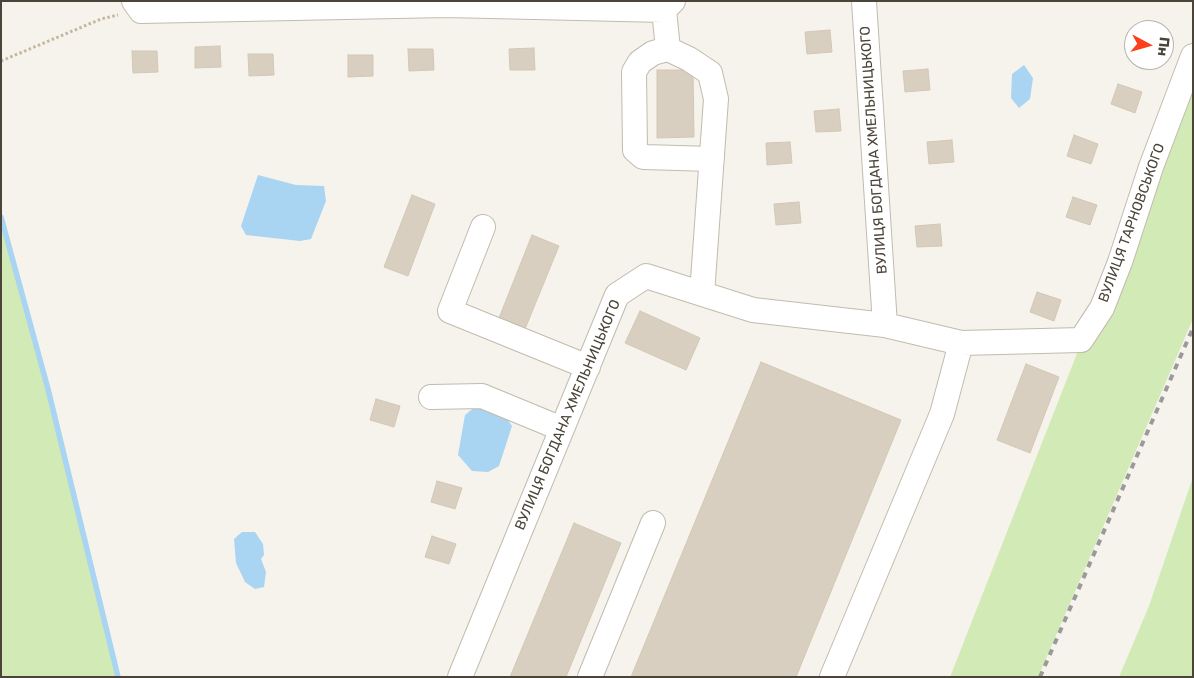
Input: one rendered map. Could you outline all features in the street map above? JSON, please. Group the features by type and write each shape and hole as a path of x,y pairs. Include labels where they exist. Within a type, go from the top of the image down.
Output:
{"street":[{"name":"ВУЛИЦЯ БОГДАНА ХМЕЛЬНИЦЬКОГО","path":"460,677 617,295 646,276 753,310 885,325 864,1"},
{"path":"138,6 447,3 669,6 668,49"},
{"path":"702,294 712,159 716,98 710,72 668,49 654,53 640,62 634,72 635,150 643,156 712,159"},
{"name":"ВУЛИЦЯ ТАРНОВСЬКОГО","path":"885,325 961,344 1081,340 1102,308 1120,262 1151,167 1193,56"},
{"path":"483,227 450,311 588,366"},
{"path":"832,677 942,414 961,344"},
{"path":"431,397 482,396 562,429"},
{"path":"590,677 653,523"}],"path":[{"path":"1,61 101,19 138,6"}],"green space":[{"path":"1193,88 1193,319 1038,677 950,677 1078,351"},
{"path":"1,217 48,389 118,677 1,677"},
{"path":"1193,477 1193,677 1119,677 1149,606"}],"water":[{"path":"1024,65 1033,78 1030,99 1019,108 1011,98 1012,74"},
{"path":"258,175 296,185 324,186 326,201 311,239 300,241 246,235 241,226"},
{"path":"476,406 506,417 512,426 499,466 488,472 472,471 458,455 465,415"},
{"path":"242,532 255,532 263,544 264,555 261,559 266,572 264,587 255,589 245,582 236,563 234,539"}],"building":[{"path":"830,30 832,52 807,54 805,32"},
{"path":"220,46 221,67 195,68 195,47"},
{"path":"534,48 535,70 510,70 509,49"},
{"path":"408,49 433,49 434,70 409,71"},
{"path":"132,51 157,51 158,72 133,73"},
{"path":"248,54 273,54 274,75 249,76"},
{"path":"348,55 373,55 373,76 348,77"},
{"path":"928,69 930,90 905,92 903,71"},
{"path":"657,70 693,70 694,137 657,138"},
{"path":"1118,84 1142,92 1135,113 1111,104"},
{"path":"839,109 841,131 816,132 814,111"},
{"path":"1074,135 1098,144 1091,164 1067,156"},
{"path":"952,140 954,162 929,164 927,142"},
{"path":"790,142 792,163 767,165 766,143"},
{"path":"412,195 435,204 408,276 384,267"},
{"path":"1073,197 1097,205 1090,225 1066,217"},
{"path":"799,202 801,223 776,225 774,204"},
{"path":"940,224 942,246 917,247 915,226"},
{"path":"532,235 559,246 525,329 499,318"},
{"path":"1037,292 1061,300 1054,321 1030,312"},
{"path":"640,311 700,338 686,370 625,343"},
{"path":"761,362 901,420 796,677 631,677"},
{"path":"1026,364 1059,377 1030,453 997,440"},
{"path":"376,399 400,406 394,427 370,420"},
{"path":"437,481 462,488 455,509 431,502"},
{"path":"574,523 621,543 566,677 510,677"},
{"path":"432,536 456,544 449,564 425,557"}],"waterway":[{"path":"1,217 48,389 118,677"}],"railway":[{"path":"1040,677 1193,328"}]}
